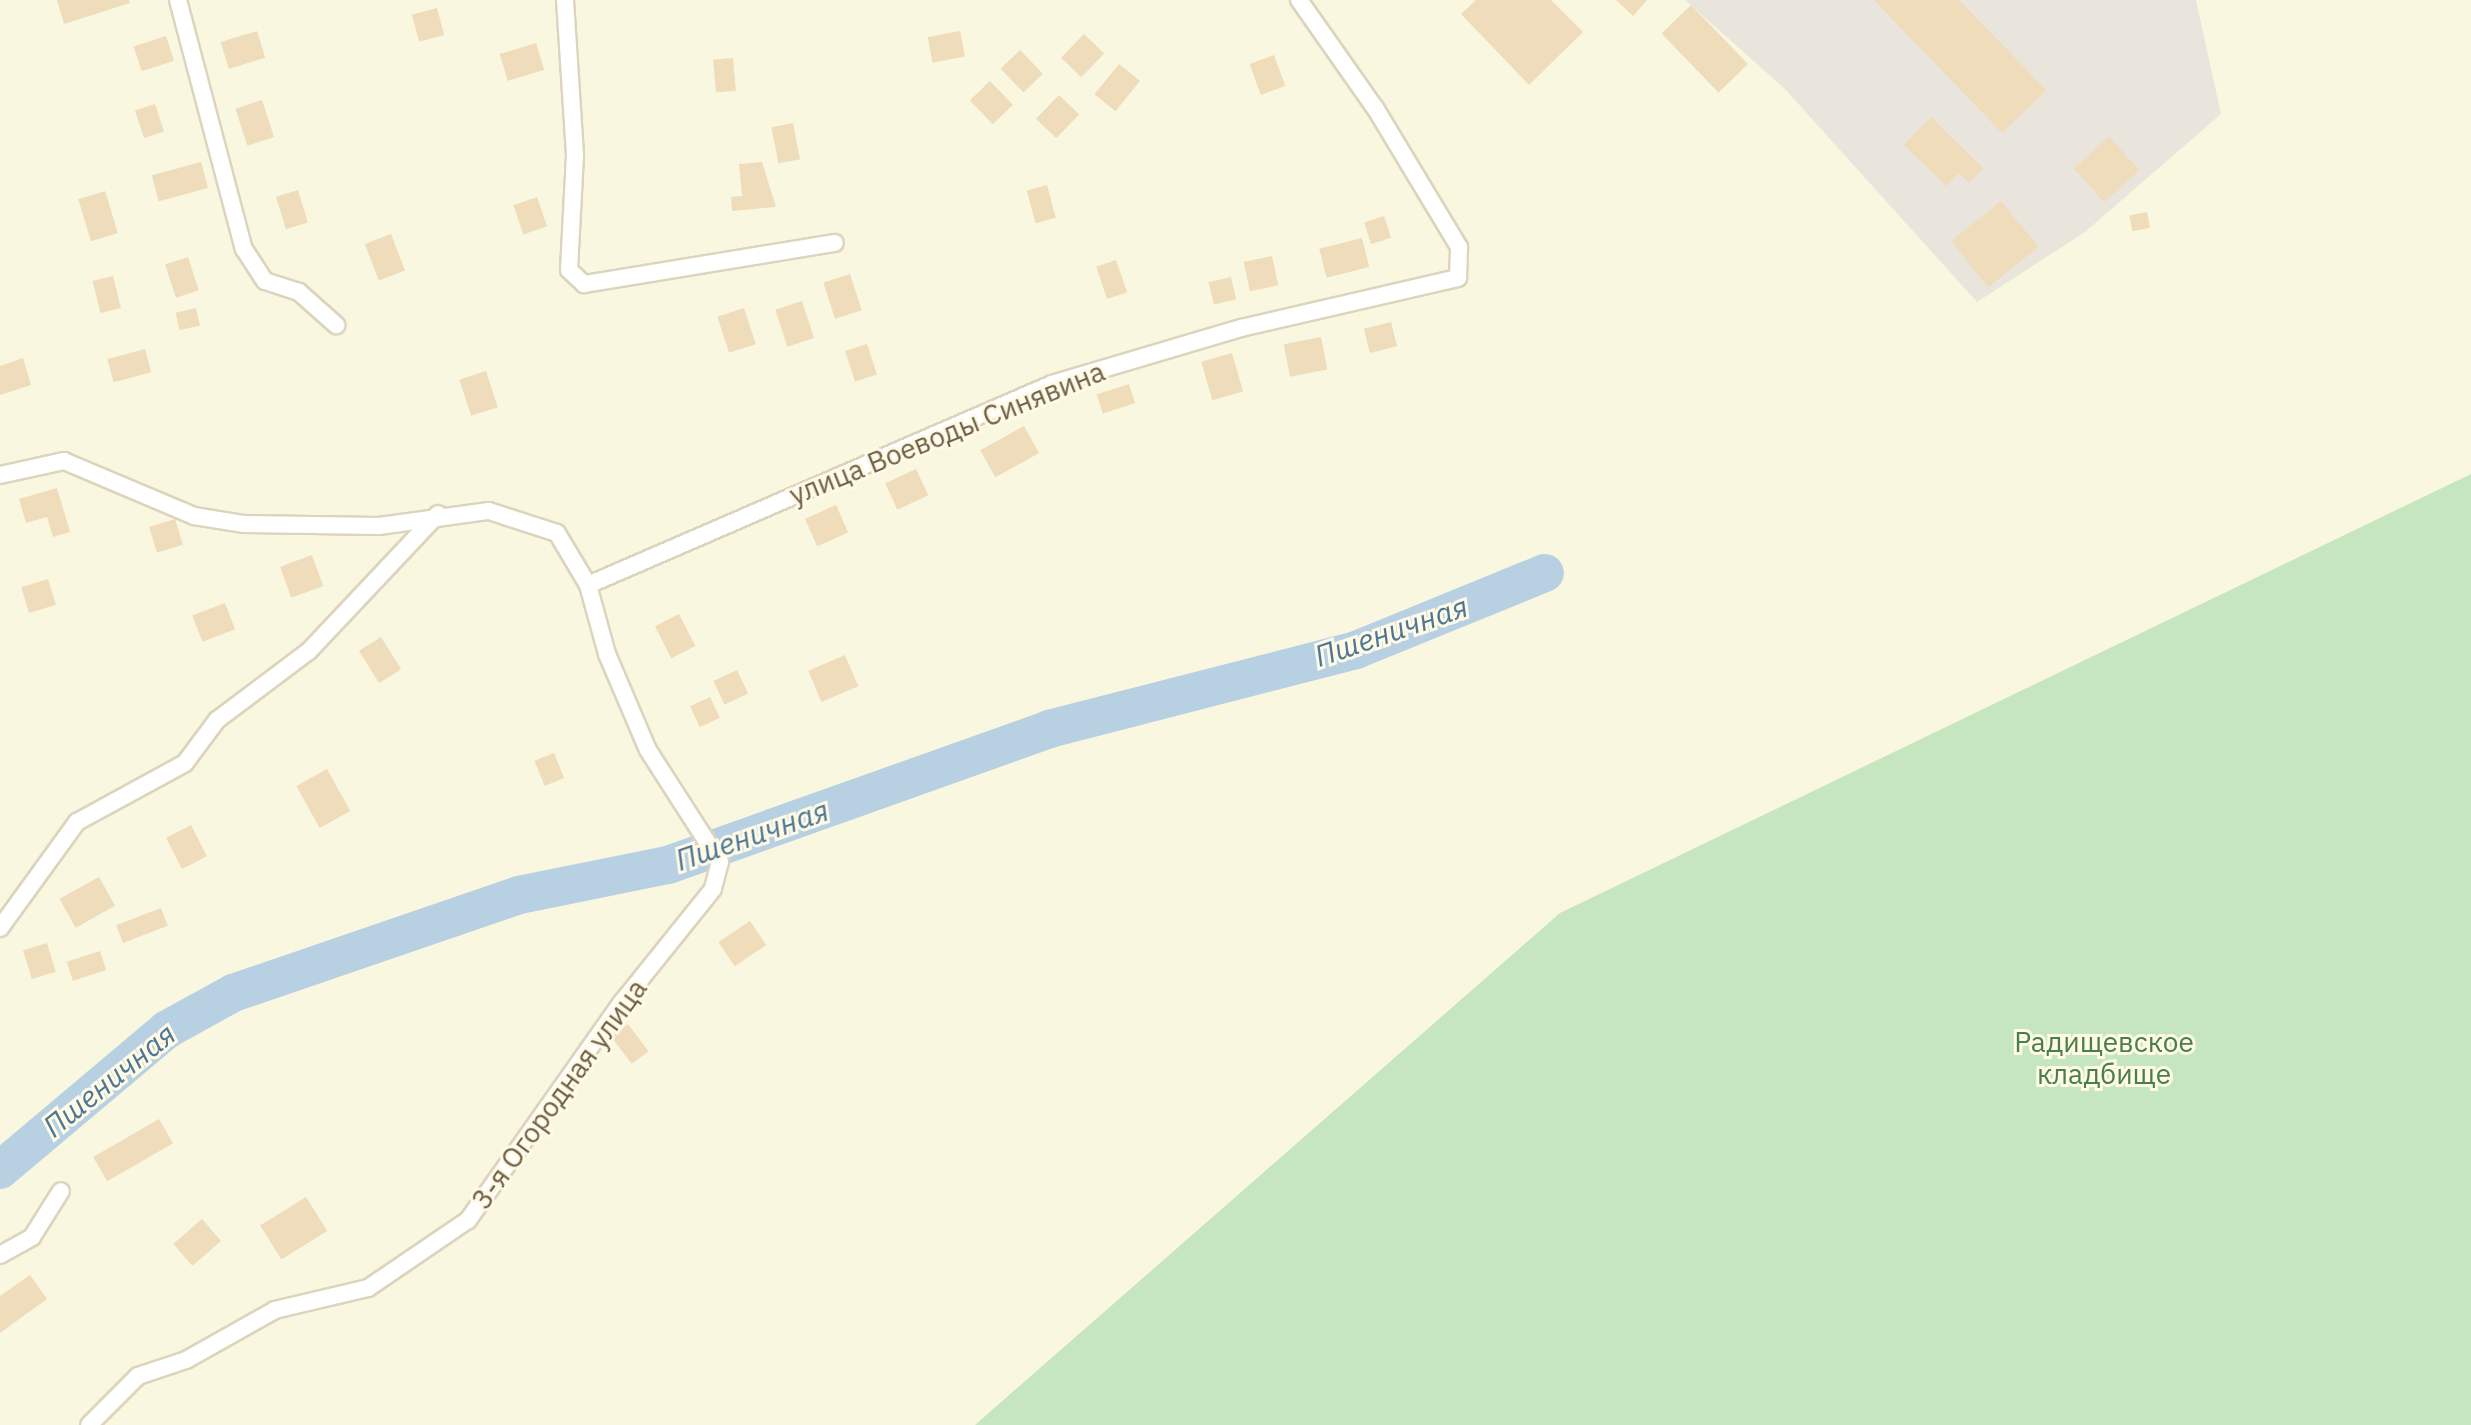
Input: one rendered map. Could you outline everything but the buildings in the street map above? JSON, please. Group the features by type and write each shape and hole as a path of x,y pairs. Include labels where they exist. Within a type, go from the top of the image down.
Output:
{"street":[{"path":"178,0 244,249 265,281 299,292 336,325"},
{"path":"565,0 575,155 569,270 584,284 835,243"},
{"name":"улица Воеводы Синявина","path":"588,585 1052,384 1241,328 1458,278 1459,247 1375,108 1299,0"},
{"name":"3-я Огородная улица","path":"0,475 42,461 64,461 194,516 244,524 379,526 438,514 489,511 557,533 588,585 607,654 648,750 720,862 713,889 622,1002 468,1220 368,1288 275,1310 186,1360 138,1376 89,1425"},
{"path":"0,928 77,822 175,772 217,720 309,651 438,514"},
{"path":"0,1255 32,1237 61,1191"}],"shaded area":[{"path":"1685,0 2196,0 2221,114 2085,232 1977,302 1784,88"}],"green space":[{"name":"Радищевское кладбище","path":"2471,474 2471,1425 975,1425 1560,913"}],"waterway":[{"name":"Пшеничная","path":"0,1170 166,1030 233,993 519,895 668,865 1049,729 1356,650 1545,573"}]}
